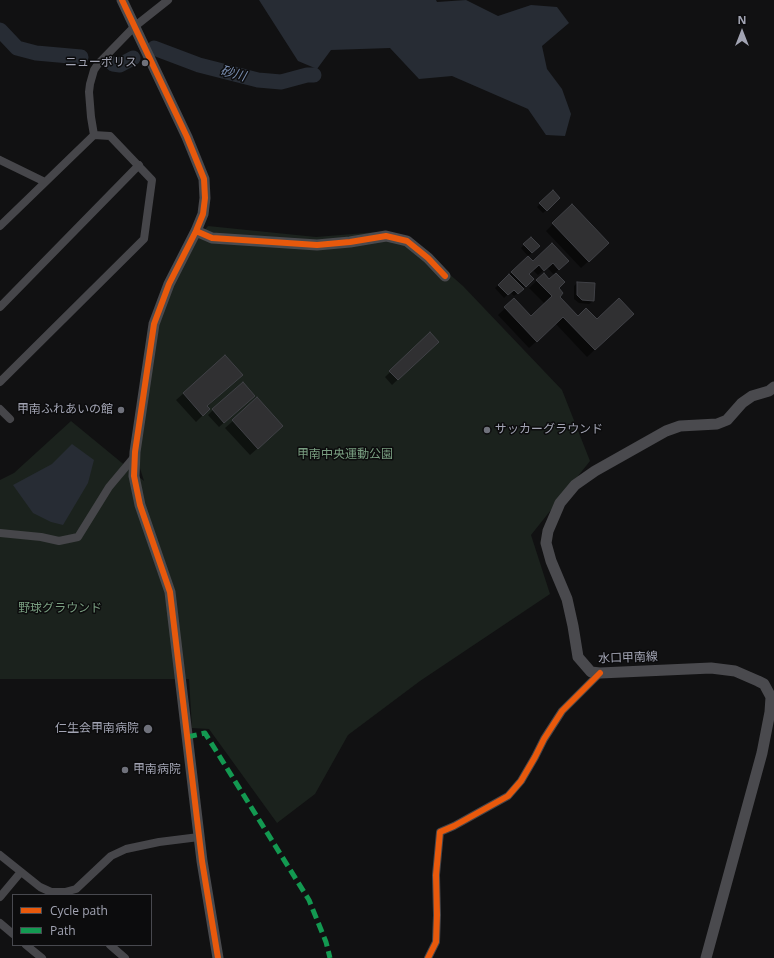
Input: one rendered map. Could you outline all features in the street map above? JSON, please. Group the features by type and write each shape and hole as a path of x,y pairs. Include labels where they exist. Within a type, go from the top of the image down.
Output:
{"street":[{"path":"122,0 187,137 204,179 205,198 203,214 169,284 154,324 134,456 134,476 140,505 170,592 202,861 218,958"},
{"path":"94,135 89,92 94,70 134,27 168,0"},
{"path":"0,226 94,135 110,136 152,180 144,239 0,382"},
{"path":"0,160 45,182"},
{"path":"0,307 139,165"},
{"path":"196,231 212,238 317,245 350,242 386,236 407,241 428,258 445,276"},
{"name":"水口甲南線","path":"706,958 762,754 770,712 771,697 764,684 735,671 711,668 600,673 591,672 578,657 567,599 551,561 546,543 548,531 560,503 575,485 595,471 666,431 680,426 717,424 728,420 742,403 752,396 769,392 774,387"},
{"path":"0,408 10,419"},
{"path":"0,533 41,537 59,541 78,537 109,487 134,456"},
{"path":"428,958 436,942 436,875 440,832 454,826 508,796 521,781 544,738 562,711 600,673"},
{"path":"0,855 20,873 40,887 51,892 66,894 76,889 111,856 126,849 159,842 199,837"},
{"path":"0,897 20,873"},
{"path":"0,923 12,933"},
{"path":"27,946 42,958"},
{"path":"111,946 125,958"}],"green space":[{"name":"甲南中央運動公園","path":"208,226 316,237 377,232 407,237 463,286 562,390 590,461 531,535 550,594 420,681 348,735 315,794 277,823 209,729 192,728 189,679 0,679 0,480 14,473 71,421 144,481 138,462 158,327 174,283 195,241"}],"shaded area":[{"path":"259,0 436,0 437,2 466,0 498,16 531,5 557,7 569,23 542,46 547,69 562,89 571,114 565,136 546,135 528,109 452,76 419,79 390,48 331,50 317,69 298,61"},
{"path":"72,444 94,460 88,483 63,525 51,522 33,513 13,485 52,464"}],"building":[{"path":"553,190 560,198 547,211 539,203"},
{"path":"572,204 609,243 589,262 552,223"},
{"path":"531,237 540,246 532,253 523,244"},
{"path":"552,243 569,261 559,270 553,263 544,271 539,265 529,274 534,279 526,287 511,272 528,256 533,261"},
{"path":"544,273 549,279 556,273 565,282 559,288 563,293 560,297 578,316 586,308 597,319 619,298 634,314 595,350 563,317 537,342 504,307 514,298 531,316 552,296 536,280"},
{"path":"509,274 524,289 518,294 514,290 508,295 498,285"},
{"path":"577,282 595,283 594,301 582,300 577,295"},
{"path":"430,332 439,342 398,380 389,371"},
{"path":"225,355 243,375 207,406 210,409 203,416 183,393"},
{"path":"243,382 255,396 224,423 212,409"},
{"path":"257,397 283,426 258,449 232,420"}],"waterway":[{"name":"砂川","path":"0,30 17,48 36,53 81,57"},
{"name":"砂川","path":"154,48 199,65 258,80 281,82 307,75 314,75"},
{"name":"砂川","path":"113,64 120,65 133,58"}],"marked path":[{"path":"187,737 205,733 309,900 326,942 330,958"}],"cycle path":[{"path":"122,0 187,137 204,179 205,198 203,214 169,284 154,324 135,452 134,476 140,505 170,592 202,861 218,958"},
{"path":"196,231 212,238 317,245 350,242 386,236 407,241 428,258 445,276"},
{"path":"428,958 436,942 436,875 440,832 454,826 508,796 521,781 544,739 562,711 600,673"}],"place":[{"name":"ニューポリス","path":"145,63"},
{"name":"甲南ふれあいの館","path":"121,410"},
{"name":"サッカーグラウンド","path":"487,430"},
{"name":"仁生会甲南病院","path":"148,729"},
{"name":"甲南病院","path":"125,770"}],"park label":[{"name":"野球グラウンド","path":"60,609"}]}
